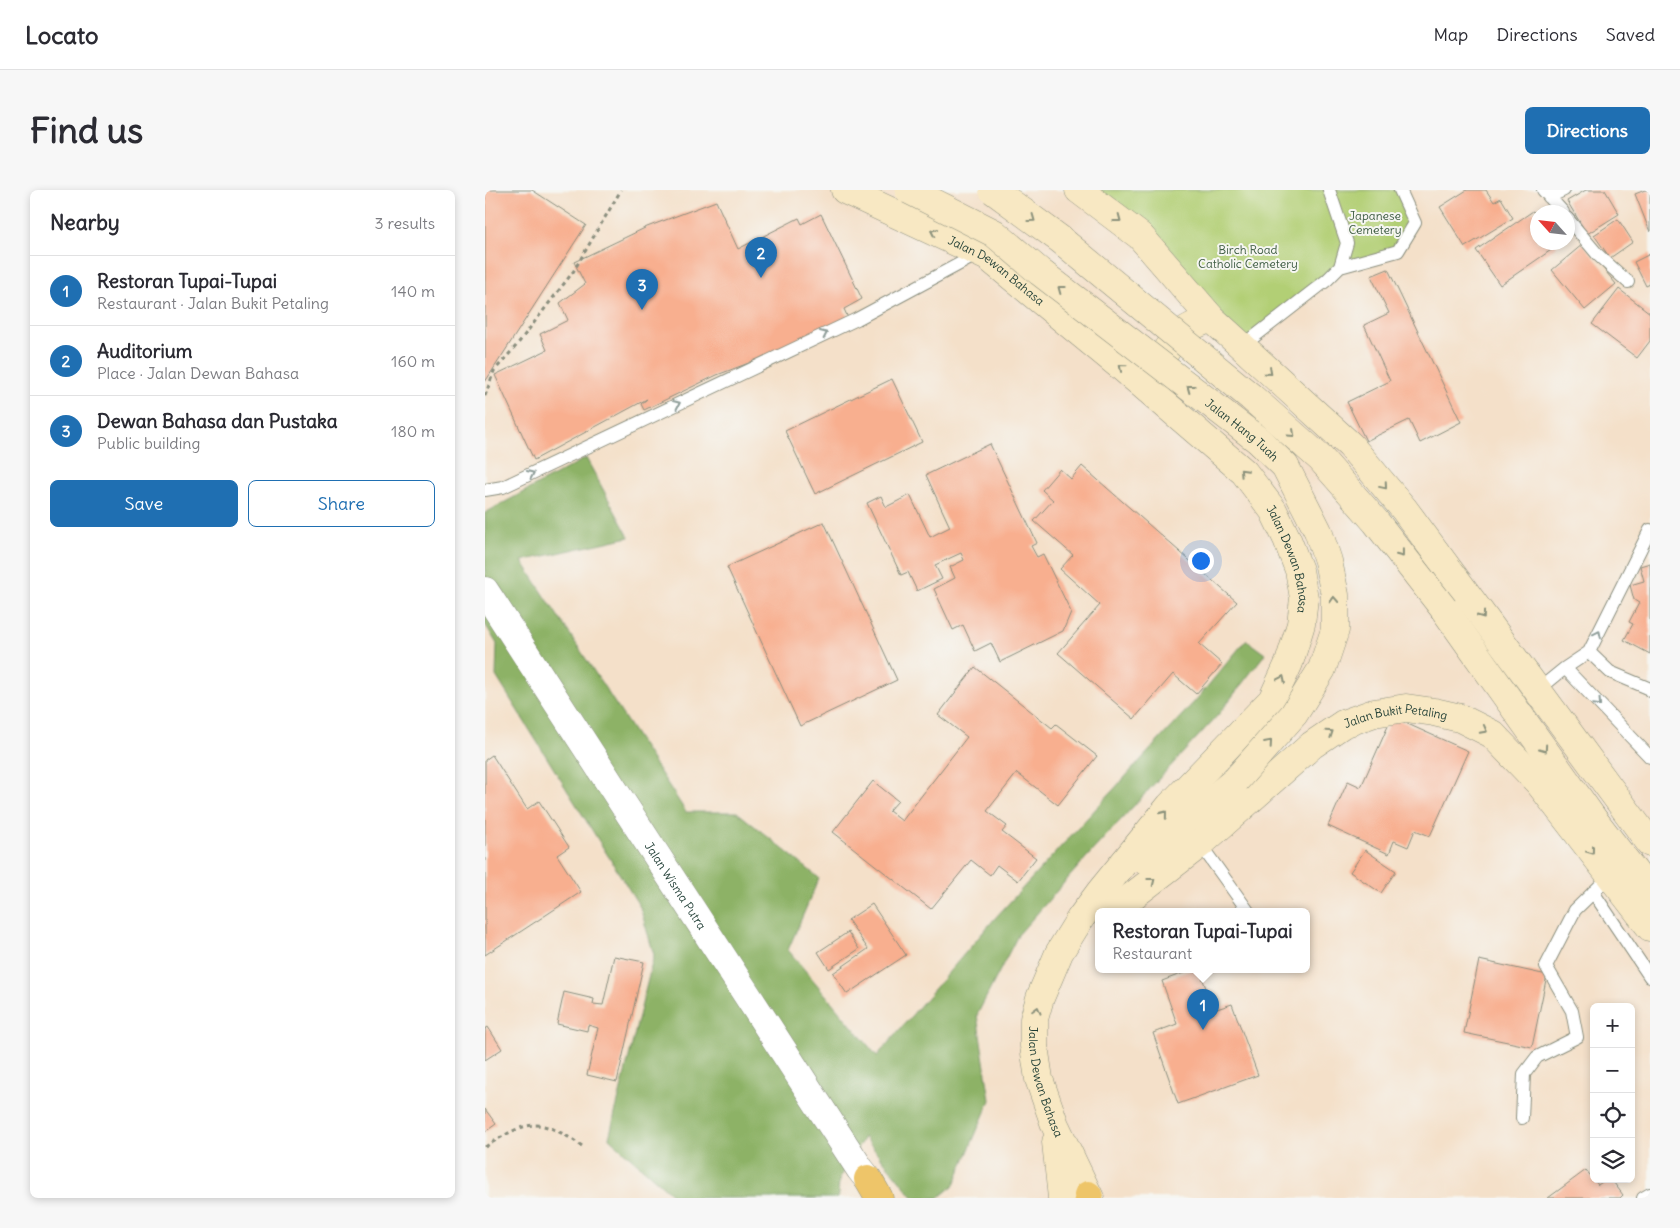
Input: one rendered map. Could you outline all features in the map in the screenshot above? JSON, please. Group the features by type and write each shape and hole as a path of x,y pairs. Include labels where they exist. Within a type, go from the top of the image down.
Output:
{"main road":[{"name":"Jalan Dewan Bahasa","path":"845,190 988,257 1159,399 1245,472 1273,510 1299,570 1304,598 1301,624 1289,663 1271,700 1170,806 1107,902"},
{"name":"Jalan Hang Tuah","path":"909,190 994,233 1040,272 1258,440 1285,466 1318,531 1328,561 1335,595 1335,630 1322,669 1294,714 1236,780 1186,824 1107,902"},
{"path":"993,190 1084,259 1251,397 1321,459 1376,522 1444,609 1595,820 1650,892"},
{"path":"1079,190 1140,236 1211,318 1350,445 1404,509 1650,843"},
{"path":"1159,399 1155,380 1162,356 1182,332 1211,318"},
{"name":"Jalan Bukit Petaling","path":"1107,902 1200,844 1312,745 1343,724 1374,713 1406,708 1460,718 1491,734 1539,783 1602,884 1650,927"},
{"name":"Jalan Dewan Bahasa","path":"1089,1197 1055,1125 1039,1079 1034,1046 1034,1019 1040,998 1059,953 1080,919 1095,910"},
{"path":"1059,953 1095,925"},
{"path":"1055,1125 1062,1198"},
{"path":"873,1188 892,1198"}],"street":[{"name":"Jalan Wisma Putra","path":"485,591 873,1188"}],"lane":[{"path":"1241,347 1327,280 1340,267 1347,243 1329,190"},
{"path":"1340,267 1398,251 1415,223 1400,190"},
{"path":"1546,194 1565,190"},
{"path":"1546,194 1556,205"},
{"path":"1575,228 1598,255 1628,282"},
{"path":"485,490 503,487 857,319 979,253"},
{"path":"1538,690 1565,668 1589,652 1650,530"},
{"path":"1589,652 1610,672 1648,688 1650,691"},
{"path":"1565,668 1650,757"},
{"path":"1200,844 1246,908"},
{"path":"1522,1118 1524,1074 1537,1057 1577,1037 1572,1011 1546,966 1575,910 1602,884 1650,977"},
{"path":"1643,1198 1650,1194"}],"path":[{"path":"485,396 494,371 516,346 573,272 621,190"},
{"path":"485,1147 509,1132 527,1126 544,1125 561,1132 582,1146"}],"green space":[{"name":"Birch Road Catholic Cemetery","path":"1081,190 1400,190 1415,223 1398,251 1340,267 1241,347"},
{"path":"586,458 629,537 522,561 686,812 737,812 819,878 788,950 877,1056 996,917 1196,700 1246,640 1265,654 1218,715 1093,850 1018,935 977,1015 990,1100 954,1185 938,1198 914,1198 864,1137 839,1180 838,1198 676,1198 609,1138 654,955 640,907 496,676 497,644 485,624 485,513"}],"building":[{"path":"485,190 532,190 586,225 485,382"},
{"path":"1467,190 1486,190 1494,202 1501,198 1513,218 1465,247 1440,207"},
{"path":"1586,190 1605,190 1619,214 1587,234 1575,214 1575,205 1569,205 1567,201"},
{"path":"1650,190 1650,232 1635,194"},
{"path":"716,201 738,249 799,218 802,224 821,214 862,299 844,309 848,318 786,349 717,375 644,410 641,404 647,399 534,460 495,375 547,350 540,334 568,320 560,303 585,284 574,262 647,227"},
{"path":"1530,213 1530,250 1551,250 1500,285 1476,250"},
{"path":"1618,219 1633,242 1610,258 1594,235"},
{"path":"1583,244 1616,284 1585,310 1552,270"},
{"path":"1650,254 1650,284 1646,286 1634,262"},
{"path":"1388,269 1461,422 1420,443 1409,420 1366,441 1347,402 1390,381 1364,325 1389,313 1371,276"},
{"path":"1619,289 1650,313 1650,341 1637,358 1592,324"},
{"path":"892,379 922,442 815,494 785,431"},
{"path":"990,444 1037,543 1031,546 1037,557 1043,554 1071,612 1063,631 1000,662 991,643 975,651 963,625 953,630 934,589 955,578 950,567 964,560 961,553 935,565 942,579 917,591 908,572 901,575 867,503 881,496 886,507 910,495 930,537 950,527 926,475"},
{"path":"1082,466 1237,602 1199,644 1222,664 1196,694 1173,674 1134,719 1058,653 1100,605 1060,569 1073,555 1034,521 1053,500 1042,490 1060,469 1071,479"},
{"path":"824,522 897,680 800,726 727,567"},
{"path":"1650,563 1650,654 1624,640 1633,624 1629,622 1639,603 1634,600 1630,585 1644,581 1640,566"},
{"path":"975,667 1052,728 1056,724 1097,756 1058,805 1017,773 987,811 1007,826 1002,832 1036,858 1018,881 997,865 990,875 971,860 931,909 833,832 873,781 898,801 889,811 902,821 967,737 938,715"},
{"path":"1392,717 1468,751 1430,836 1415,830 1408,847 1394,841 1389,854 1328,826 1348,781 1361,787"},
{"path":"492,755 527,809 539,801 569,847 557,855 581,892 485,955 485,760"},
{"path":"1365,850 1396,871 1381,893 1350,872"},
{"path":"872,904 906,955 847,994 833,973 868,949 848,920"},
{"path":"848,932 859,949 829,969 818,952"},
{"path":"614,956 644,962 617,1082 587,1075 598,1028 588,1025 587,1031 557,1024 564,992 594,999 593,1004 603,1005"},
{"path":"1479,960 1547,975 1532,1047 1464,1033"},
{"path":"1183,973 1200,973 1214,1010 1232,1004 1258,1075 1178,1104 1153,1033 1177,1024 1162,981"},
{"path":"488,1027 502,1049 485,1060 485,1029"},
{"path":"485,1109 496,1124 485,1132"},
{"path":"1586,1170 1590,1175 1590,1183 1596,1183 1598,1185 1601,1183 1614,1183 1623,1195 1620,1198 1548,1198"}],"place":[{"name":"Auditorium","path":"761,278"},
{"name":"Dewan Bahasa dan Pustaka","path":"642,310"},
{"name":"Restoran Tupai-Tupai","path":"1203,1030"}],"park label":[{"name":"Japanese Cemetery","path":"1375,222"}]}
